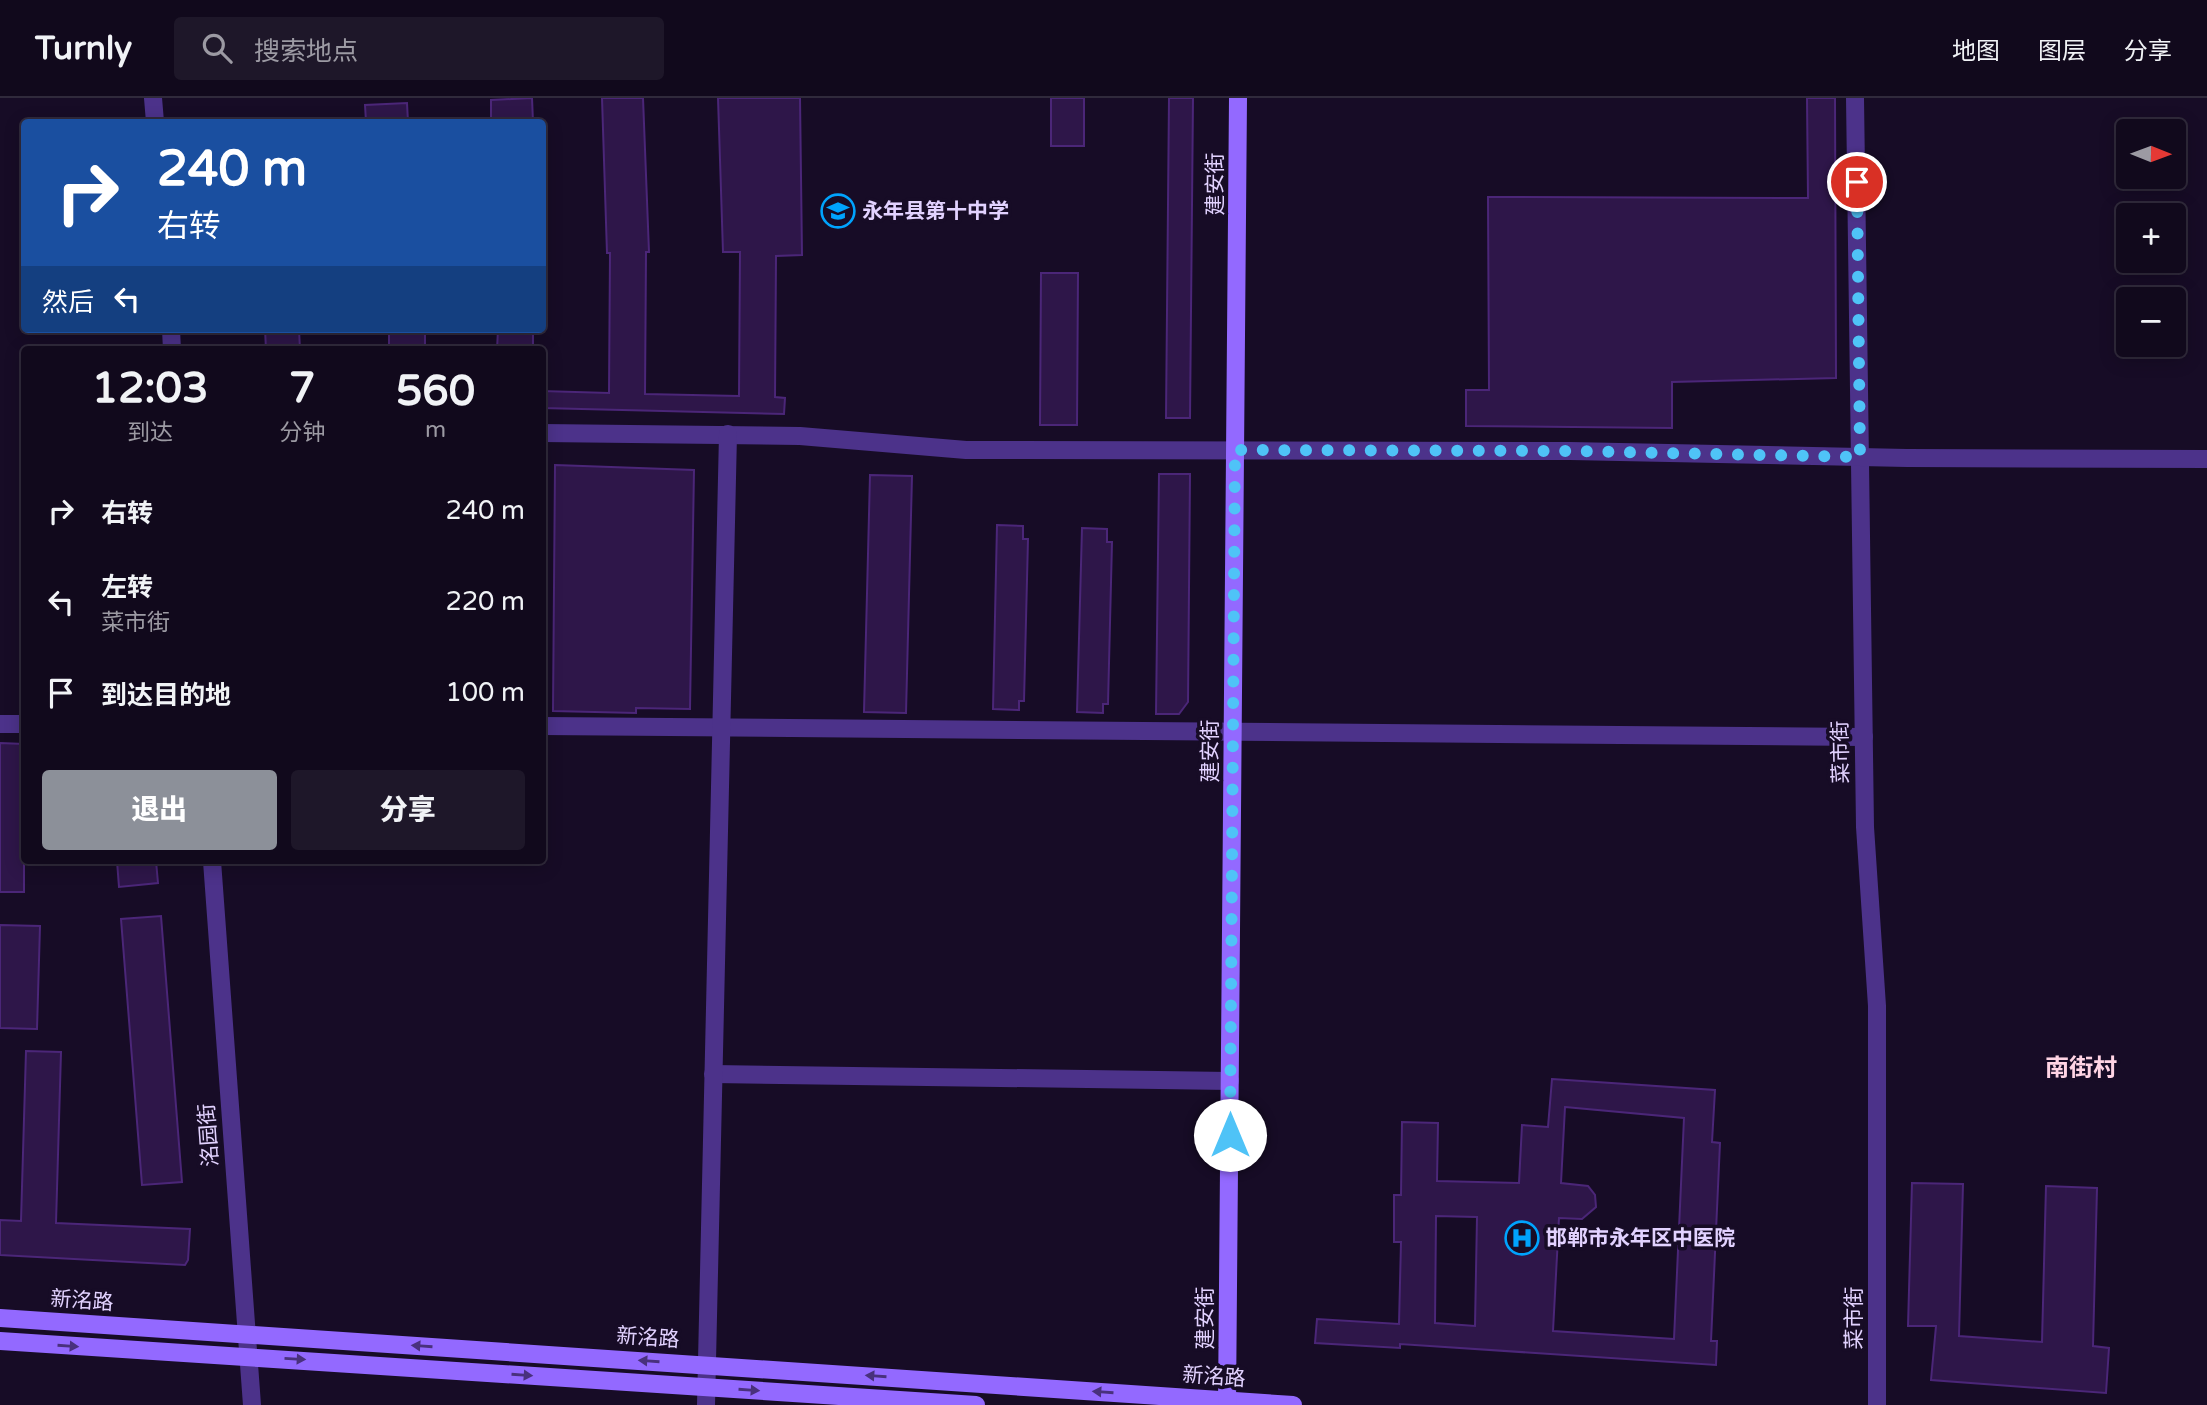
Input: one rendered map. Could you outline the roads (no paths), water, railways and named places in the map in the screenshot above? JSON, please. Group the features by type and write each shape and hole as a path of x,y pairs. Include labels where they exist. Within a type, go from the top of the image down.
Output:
{"main road":[{"name":"建安街","path":"1227,1403 1238,98"},
{"name":"新洺路","path":"0,1318 1227,1403 1293,1405"},
{"path":"0,1342 248,1356 706,1396 976,1405"}],"street":[{"path":"153,98 155,119"},
{"name":"菜市街","path":"1855,98 1865,827 1877,1006 1877,1405"},
{"path":"546,433 809,436 966,450 1570,451 1860,457 2207,459"},
{"path":"706,1396 728,434"},
{"path":"0,724 21,724"},
{"path":"546,726 1864,737"},
{"name":"洺园街","path":"212,864 252,1405"},
{"path":"713,1074 1230,1081"}],"place":[{"name":"永年县第十中学","path":"838,211"},
{"name":"邯郸市永年区中医院","path":"1522,1238"}],"district":[{"name":"南街村","path":"2081,1068"}]}
